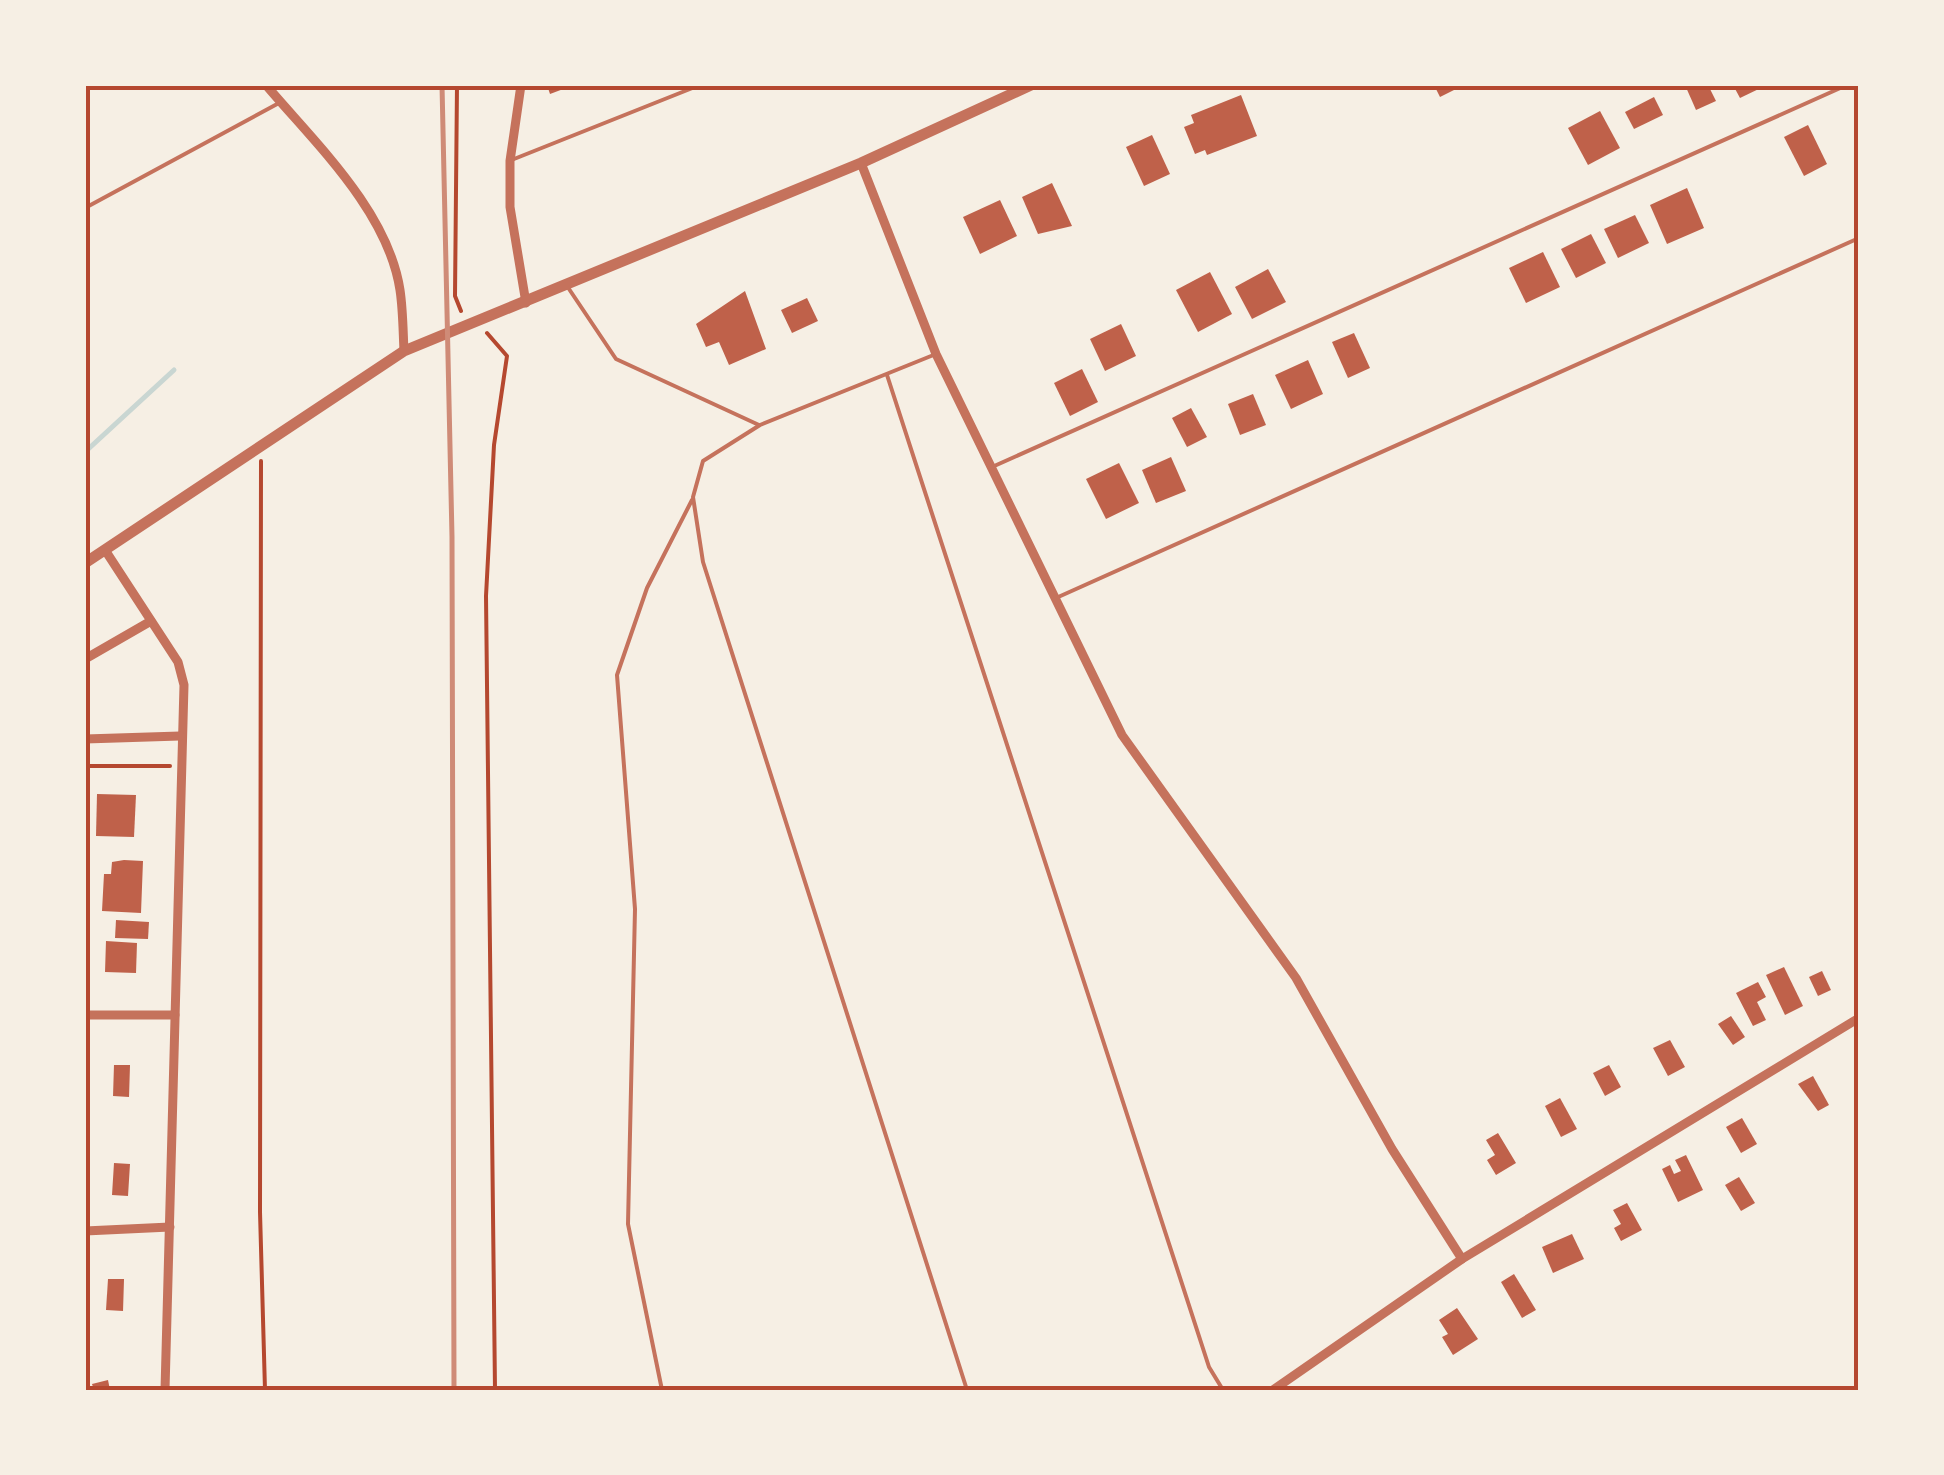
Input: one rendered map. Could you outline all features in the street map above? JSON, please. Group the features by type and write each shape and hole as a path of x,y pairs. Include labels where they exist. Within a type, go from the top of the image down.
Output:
{"street":[{"path":"266,85 343,177 377,227 400,286 404,352"},
{"path":"520,85 510,161 510,206 526,303"},
{"path":"85,563 404,352 861,163 1031,85"},
{"path":"861,163 936,354 1122,735 1296,978 1392,1149 1462,1259"},
{"path":"105,550 183,674 164,1390"},
{"path":"85,659 151,621"},
{"path":"85,739 180,736"},
{"path":"85,1014 174,1015"},
{"path":"1274,1390 1462,1259 1859,1018"},
{"path":"85,1231 170,1227"}],"lane":[{"path":"510,161 700,85"},
{"path":"992,467 1847,85"},
{"path":"85,208 280,102"},
{"path":"1056,598 1859,238"},
{"path":"567,286 616,358 760,425"},
{"path":"662,1390 628,1224 635,909 617,675 648,588 693,497 702,461 760,425 936,354"},
{"path":"887,375 1209,1367 1224,1390"},
{"path":"693,497 703,562 967,1390"}],"path":[{"path":"457,85 457,309 477,322 507,356 494,446 486,596 495,1390"},
{"path":"261,446 260,1212 265,1390"},
{"path":"85,766 179,766"}],"building":[{"path":"547,85 574,85 550,94"},
{"path":"1434,85 1464,85 1440,97"},
{"path":"1685,85 1708,85 1716,101 1696,110"},
{"path":"1733,85 1767,85 1740,98"},
{"path":"1241,95 1257,136 1207,155 1205,150 1195,154 1184,127 1194,123 1191,115"},
{"path":"1654,97 1663,115 1634,129 1625,112"},
{"path":"1600,111 1620,148 1588,165 1568,128"},
{"path":"1808,125 1827,164 1804,176 1784,137"},
{"path":"1152,135 1170,174 1144,186 1126,147"},
{"path":"1052,183 1072,226 1038,234 1022,197"},
{"path":"1687,188 1704,228 1667,244 1650,205"},
{"path":"1000,200 1017,236 980,254 963,217"},
{"path":"1635,215 1649,243 1618,258 1604,229"},
{"path":"1591,234 1606,263 1576,278 1561,249"},
{"path":"1543,252 1560,287 1526,303 1509,268"},
{"path":"1268,269 1286,302 1252,319 1235,287"},
{"path":"1210,272 1232,314 1198,332 1176,290"},
{"path":"745,291 766,349 729,365 719,342 706,347 696,324"},
{"path":"807,298 818,321 792,333 781,310"},
{"path":"1121,324 1136,356 1105,371 1090,339"},
{"path":"1354,333 1370,368 1348,378 1332,342"},
{"path":"1308,360 1323,394 1291,409 1275,375"},
{"path":"1082,369 1098,402 1070,416 1054,383"},
{"path":"1253,394 1266,425 1240,435 1228,404"},
{"path":"1191,408 1207,437 1187,447 1172,418"},
{"path":"1171,457 1186,491 1156,503 1142,470"},
{"path":"1119,463 1139,503 1106,519 1086,479"},
{"path":"97,794 136,795 134,837 96,836"},
{"path":"143,861 141,913 102,911 104,874 111,874 112,862"},
{"path":"116,920 149,922 148,939 115,938"},
{"path":"106,941 137,943 136,973 105,972"},
{"path":"1784,967 1803,1006 1785,1015 1766,975"},
{"path":"1822,971 1831,990 1818,996 1809,977"},
{"path":"1758,982 1766,997 1757,1002 1766,1020 1753,1026 1736,993"},
{"path":"1731,1016 1745,1037 1733,1045 1718,1024"},
{"path":"1670,1040 1685,1067 1668,1076 1653,1048"},
{"path":"114,1065 130,1065 129,1097 113,1096"},
{"path":"1609,1065 1621,1087 1605,1096 1593,1073"},
{"path":"1813,1076 1829,1105 1818,1111 1798,1084"},
{"path":"1560,1098 1577,1129 1561,1137 1545,1106"},
{"path":"1742,1118 1757,1144 1741,1153 1726,1127"},
{"path":"1498,1133 1516,1163 1496,1175 1487,1160 1495,1155 1486,1140"},
{"path":"1686,1155 1703,1190 1678,1202 1662,1169 1670,1165 1674,1174 1681,1171 1675,1160"},
{"path":"114,1163 130,1164 128,1196 112,1195"},
{"path":"1739,1177 1755,1203 1741,1211 1725,1185"},
{"path":"1627,1203 1642,1230 1621,1241 1614,1228 1621,1224 1613,1210"},
{"path":"1572,1234 1584,1259 1553,1273 1542,1247"},
{"path":"1514,1274 1536,1310 1522,1318 1501,1282"},
{"path":"108,1279 124,1279 123,1311 106,1310"},
{"path":"1457,1308 1478,1339 1453,1355 1442,1337 1448,1334 1439,1320"},
{"path":"108,1380 110,1390 94,1390 92,1384"}],"waterway":[{"path":"85,452 174,370"}],"railway":[{"path":"442,85 452,537 454,1390"}]}
